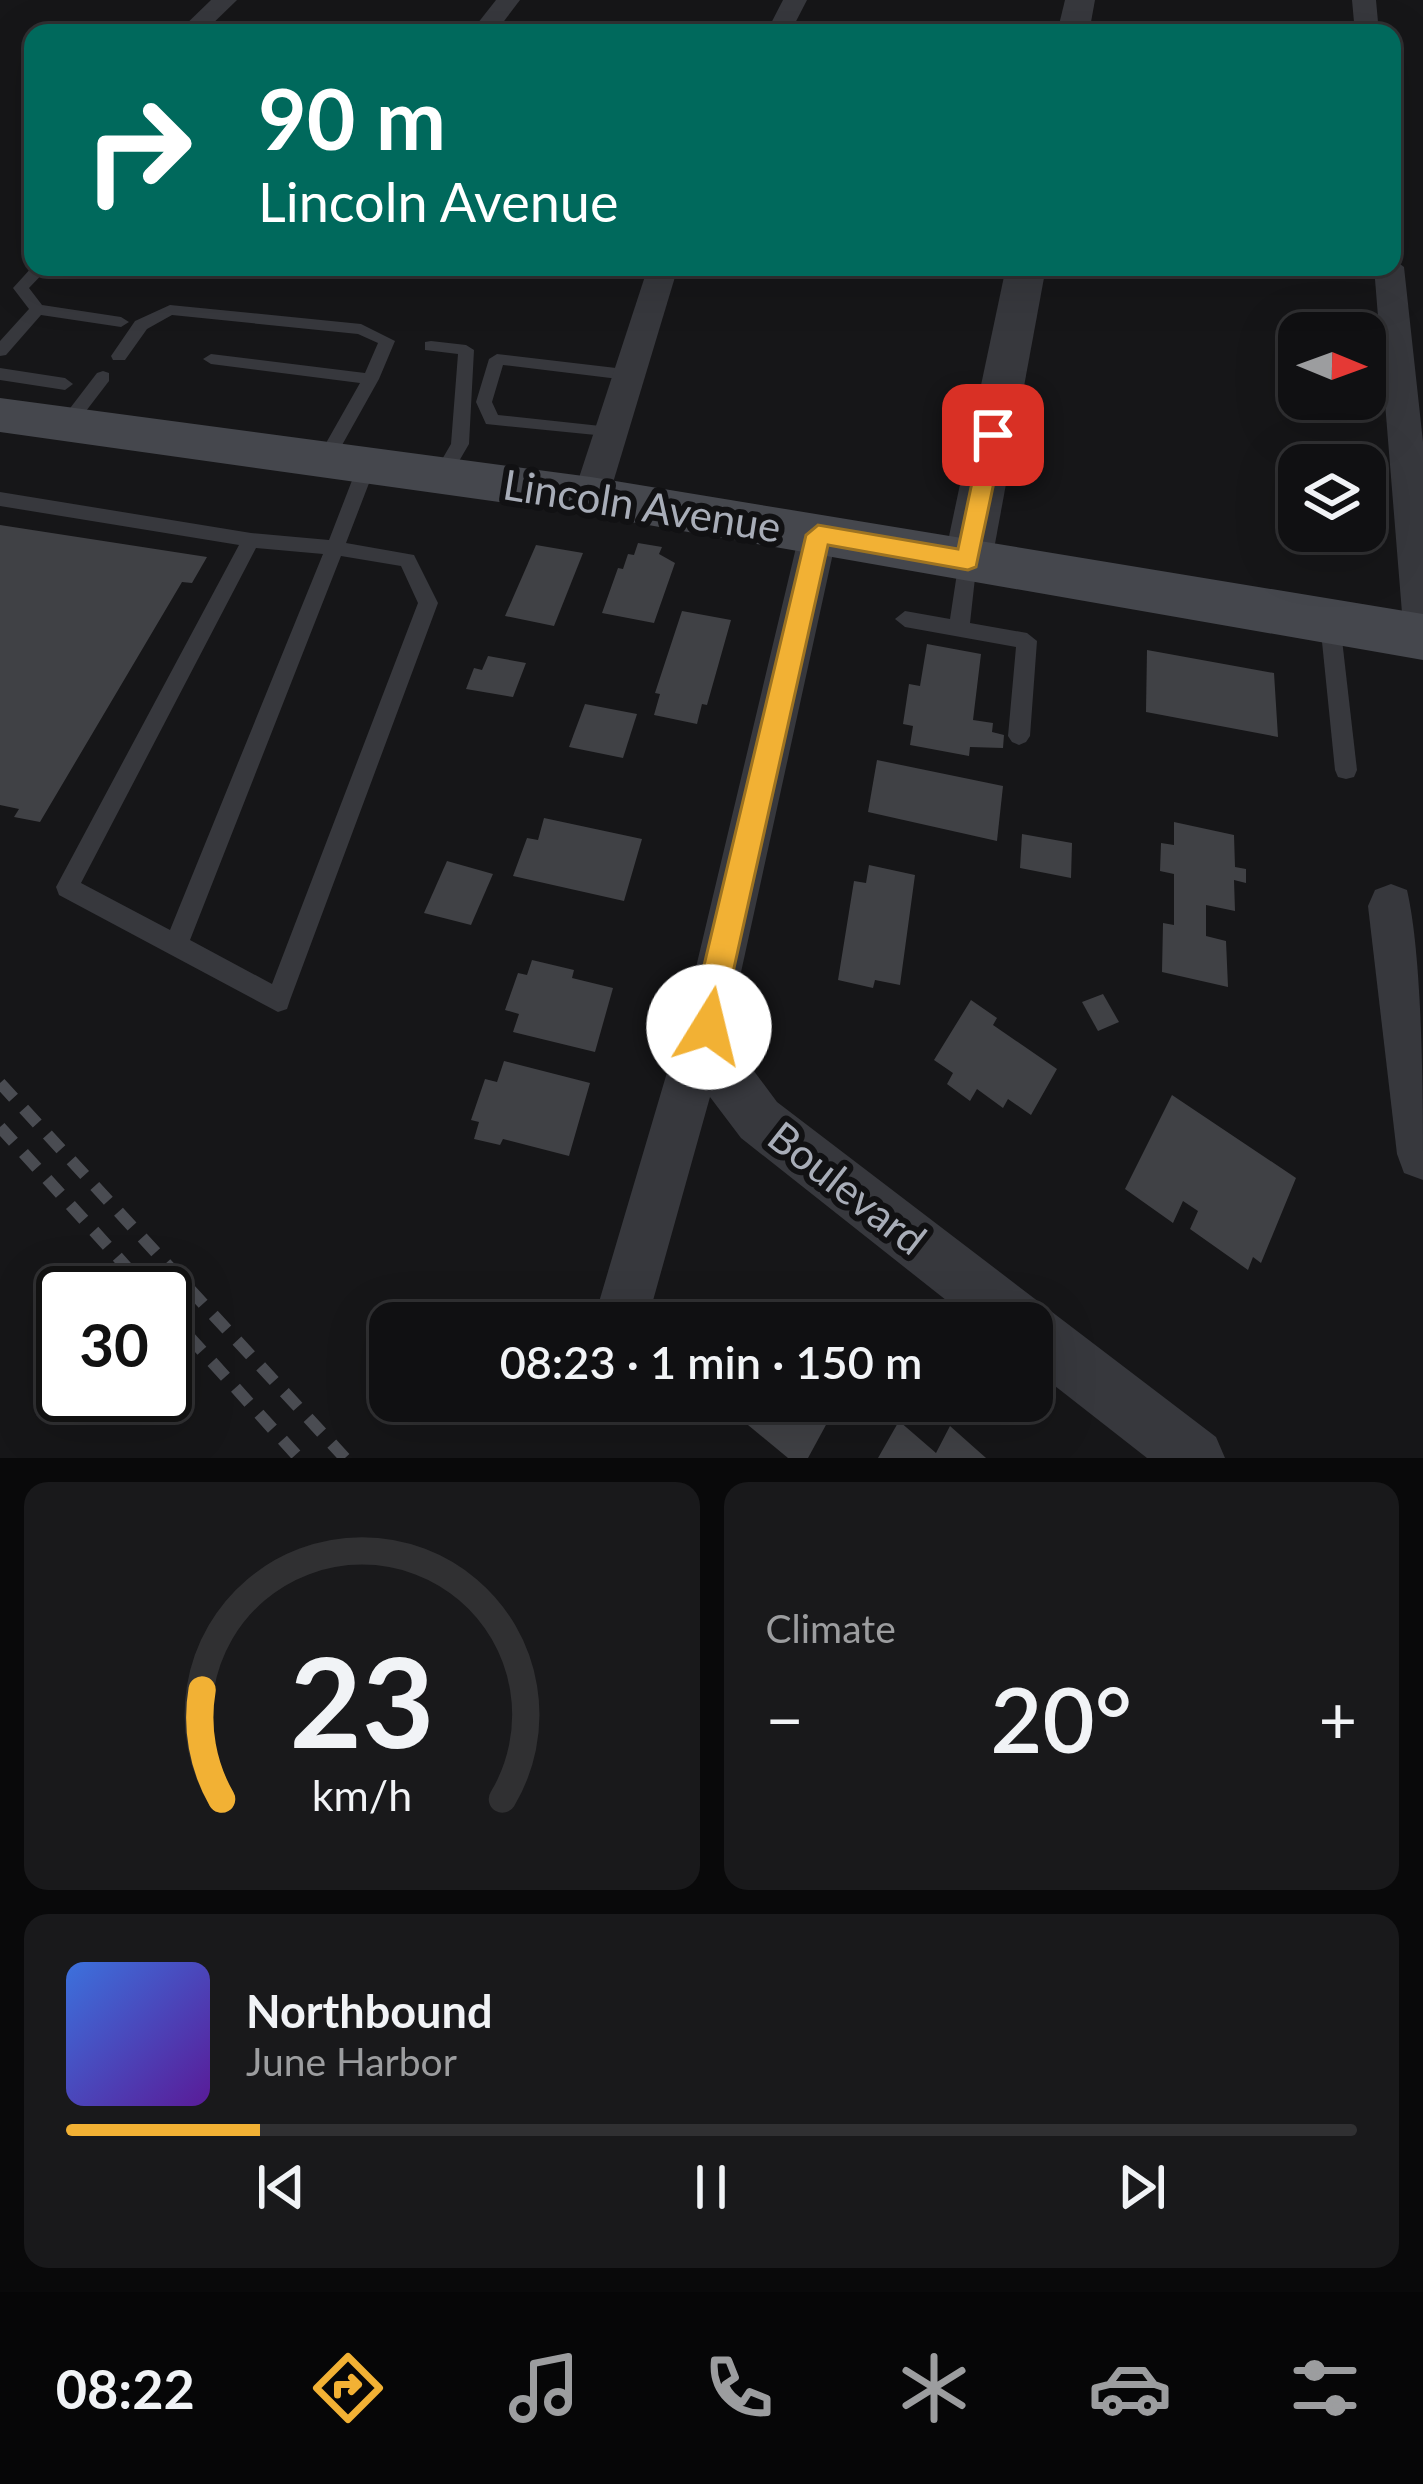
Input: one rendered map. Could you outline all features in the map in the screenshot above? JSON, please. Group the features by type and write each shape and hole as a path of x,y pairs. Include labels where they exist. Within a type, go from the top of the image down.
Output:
{"main road":[{"name":"Lincoln Avenue","path":"0,415 66,404 346,462 591,496 1423,638"}],"street":[{"path":"199,24 225,0"},
{"path":"489,24 508,0"},
{"path":"591,496 660,276"},
{"path":"968,560 1024,276"},
{"path":"1390,276 1423,625"},
{"name":"Boulevard","path":"818,535 712,995 709,1027 716,1060 732,1093 759,1120 994,1302"},
{"path":"1391,906 1423,1154"},
{"path":"627,1301 712,995"},
{"path":"1053,1348 1195,1458"}],"lane":[{"path":"32,276 21,288 37,309 122,322"},
{"path":"0,351 37,309"},
{"path":"118,356 141,325 170,310 362,329 387,341 346,462 335,548 176,945"},
{"path":"431,346 466,350 460,444 442,475"},
{"path":"211,358 371,379"},
{"path":"610,434 493,420 484,402 497,359 627,374"},
{"path":"0,374 66,404 104,377"},
{"path":"0,499 407,560 428,603 278,1000 67,887 251,540"},
{"path":"959,629 968,560"},
{"path":"905,620 1027,641 1019,736"},
{"path":"1330,622 1346,770"}],"building":[{"path":"0,525 207,557 192,583 182,582 40,822 14,817 19,809 0,805"},
{"path":"638,543 662,547 659,554 675,563 654,623 602,613 618,568 623,569"},
{"path":"536,545 583,553 554,626 505,616"},
{"path":"682,611 731,620 707,705 702,704 697,724 654,715 660,694 655,693"},
{"path":"927,644 981,654 973,720 993,723 992,732 1004,735 1003,748 970,747 969,756 910,745 913,726 903,724 909,684 920,686"},
{"path":"1147,650 1274,673 1278,737 1146,712"},
{"path":"488,656 526,663 513,697 466,689 474,668 482,670"},
{"path":"585,704 637,714 623,758 569,747"},
{"path":"877,760 1003,786 997,841 868,812"},
{"path":"544,818 642,839 624,901 513,876 527,838 538,840"},
{"path":"1174,822 1234,835 1235,867 1246,869 1246,883 1234,880 1235,911 1206,905 1206,936 1226,941 1228,987 1162,972 1163,923 1174,925 1174,874 1160,871 1161,843 1174,845"},
{"path":"1022,834 1072,843 1071,878 1020,868"},
{"path":"447,861 493,874 471,925 424,913"},
{"path":"869,865 915,875 900,985 875,980 873,988 838,980 854,881 866,883"},
{"path":"532,960 574,970 572,978 613,988 595,1052 513,1032 519,1014 505,1010 518,973 527,975"},
{"path":"1103,994 1119,1022 1098,1031 1082,1002"},
{"path":"971,1000 997,1018 993,1025 1057,1069 1031,1115 1008,1099 1003,1108 977,1089 970,1101 947,1084 953,1073 934,1060"},
{"path":"504,1061 590,1083 569,1156 503,1139 500,1145 474,1139 479,1122 471,1120 485,1079 497,1082"},
{"path":"1172,1095 1296,1178 1261,1263 1253,1257 1248,1270 1190,1229 1198,1211 1183,1201 1173,1223 1125,1189"},
{"path":"828,1422 808,1458 788,1458 748,1425"},
{"path":"900,1422 936,1453 950,1426 986,1458 878,1458"}],"railway":[{"path":"0,1083 345,1458"},
{"path":"0,1127 126,1266"},
{"path":"192,1340 299,1458"}],"route":[{"path":"709,1027 712,995 818,535 968,560 993,435"}]}
